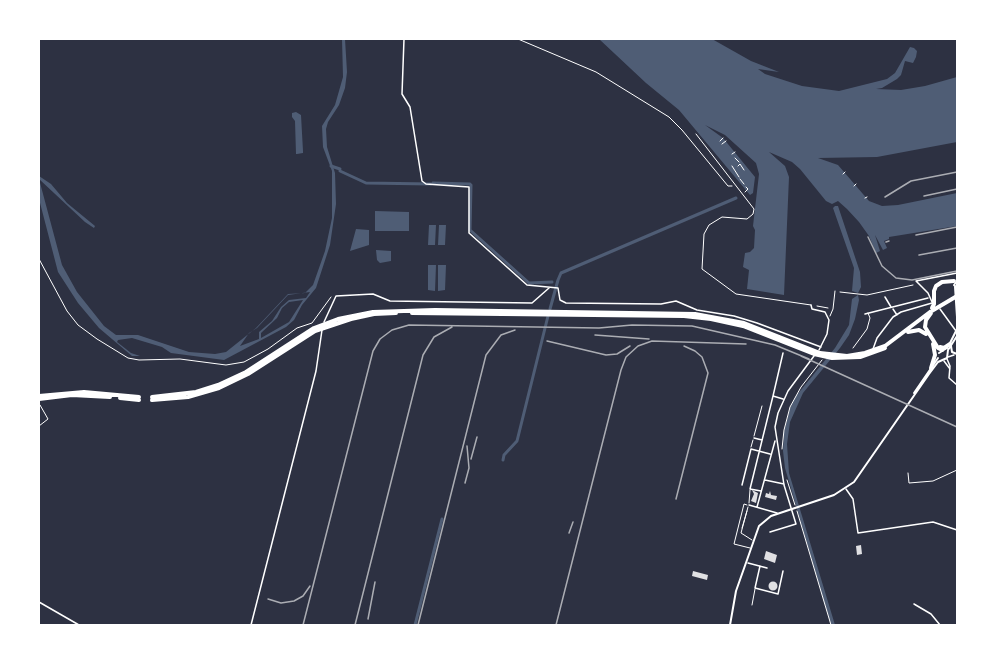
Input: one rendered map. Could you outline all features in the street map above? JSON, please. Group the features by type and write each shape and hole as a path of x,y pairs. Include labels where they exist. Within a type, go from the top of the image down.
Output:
{"highway":[{"path":"152,399 196,392 218,385 246,372 314,328 338,319 377,311 676,313 711,316 755,326 815,353 849,357 881,351 908,332 955,290 942,282 936,286 934,291 936,306"},
{"path":"930,313 925,327 943,356"},
{"path":"849,357 885,346 930,313"},
{"path":"908,332 921,330 935,344 943,348 949,346"},
{"path":"934,366 935,344"},
{"path":"84,392 139,398 72,395 39,398 46,394 84,392"}],"main road":[{"path":"955,290 957,306"},
{"path":"955,290 957,317"},
{"path":"730,625 735,591 752,542 761,524 778,513 846,489 860,474 943,356 957,332"},
{"path":"949,346 955,355"},
{"path":"913,396 949,346"}],"street":[{"path":"404,39 402,94 410,107 423,182 469,187 469,233 527,285 556,287 560,300 566,303 661,304 671,300 697,310 734,316 755,326 821,347"},
{"path":"957,273 917,283 957,332"},
{"path":"251,625 316,371 321,332 336,296 371,293 395,301 407,302 532,303 550,287"},
{"path":"885,297 897,315"},
{"path":"867,314 930,297"},
{"path":"770,532 796,524 784,484 775,423 791,386 821,347 827,334 829,317 824,311 812,309 811,305"},
{"path":"873,349 877,338 897,315 936,306"},
{"path":"761,491 750,489 783,353"},
{"path":"955,355 943,356 950,370 949,378 957,385"},
{"path":"773,396 784,399"},
{"path":"754,438 763,441"},
{"path":"757,507 776,441"},
{"path":"742,485 751,449 771,454"},
{"path":"764,479 784,484"},
{"path":"846,489 853,500 858,533 933,522 957,530"},
{"path":"749,505 778,513"},
{"path":"745,562 767,568"},
{"path":"760,566 755,588 778,594 783,571"},
{"path":"39,602 79,625"},
{"path":"914,604 931,614 940,625"}],"lane":[{"path":"696,134 754,208 753,214 747,219 722,217 709,225 704,234 702,269 736,294 811,305"},
{"path":"830,316 835,291"},
{"path":"853,348 867,329 870,318 867,314"},
{"path":"751,449 762,406"},
{"path":"908,473 909,483 933,482 957,470"},
{"path":"742,528 749,505 750,489"},
{"path":"749,505 744,504 734,544 750,548"},
{"path":"747,509 741,532 752,542"},
{"path":"752,605 755,588"}],"path":[{"path":"518,39 596,72 669,117 728,186"},
{"path":"720,141 723,138"},
{"path":"722,144 726,141"},
{"path":"739,162 736,159 740,157"},
{"path":"738,166 745,163"},
{"path":"732,166 744,184 740,186"},
{"path":"742,166 744,170"},
{"path":"739,177 741,173"},
{"path":"734,178 739,177"},
{"path":"744,192 748,189 746,187"},
{"path":"39,259 67,311 78,325 128,358 139,360 180,359 226,365 244,362 268,349 297,328 312,323 322,312 328,299 336,296"},
{"path":"835,291 869,295 917,283"},
{"path":"811,305 833,309"},
{"path":"783,457 784,430 790,407 801,387 823,358"},
{"path":"39,398 48,419 39,426"},
{"path":"786,477 831,625"},
{"path":"799,532 802,527"}],"water":[{"path":"342,39 345,39 347,72 345,88 326,129 327,147 335,173 336,204 330,245 316,288 302,305 294,320 286,327 224,360 171,353 162,347 132,338 118,340 117,342 131,353 140,356 132,356 99,328 78,303 58,272 39,199 39,179 62,265 77,292 104,326 116,335 138,335 189,352 215,354 226,352 248,334 240,346 259,339 259,332 272,321 281,307 289,300 306,298 310,292 305,293 313,285 325,251 332,218 332,171 323,147 322,126 335,105 343,77","holes":["303,300 289,322 261,338 261,333 277,318 282,308 289,302"]},
{"path":"599,39 712,39 751,61 779,72 758,69 765,74 802,86 839,91 887,79 895,73 910,47 914,48 917,51 913,63 905,61 901,75 897,79 876,89 901,90 957,77 957,142 877,157 818,158 838,165 869,201 882,206 957,193 957,226 889,237 884,241 887,248 883,250 875,235 880,251 876,253 869,236 847,209 838,201 832,204 826,201 792,162 769,152 785,166 789,177 784,295 747,289 749,270 743,267 745,253 754,248 755,230 753,226 759,174 756,163 725,135 705,125 723,138 755,177 753,193 750,195 679,110"},
{"path":"296,112 301,115 303,151 297,154 295,121 292,117 292,113"},
{"path":"39,176 51,184 67,203 95,226 94,228 39,179"},
{"path":"838,206 860,272 861,287 858,293 852,291 854,268 833,208"},
{"path":"375,211 409,212 409,231 375,231"},
{"path":"429,225 436,225 435,245 428,245"},
{"path":"439,225 446,225 445,245 438,245"},
{"path":"356,229 369,230 369,245 350,251"},
{"path":"376,250 391,251 391,261 380,263 377,260"},
{"path":"428,265 436,265 435,291 428,290"},
{"path":"438,265 446,265 445,290 438,291"},
{"path":"301,293 288,295 257,328 252,331 256,328 288,294"},
{"path":"858,295 855,319 849,335 803,393 790,422 787,444 789,473 835,625 831,625 785,468 784,432 790,408 796,396 835,348 849,325 852,299"}],"building":[{"path":"752,490 758,493 756,503 751,501 754,494"},
{"path":"770,491 771,495 777,496 776,500 765,497"},
{"path":"861,545 862,554 857,555 856,546"},
{"path":"766,551 777,555 775,563 764,559"},
{"path":"693,571 708,575 707,580 692,576"},
{"path":"773,582 777,586 773,590 769,586"}],"waterway":[{"path":"331,166 340,169"},
{"path":"340,171 366,183 431,184"},
{"path":"433,183 470,184"},
{"path":"471,185 470,230 529,283 552,282"},
{"path":"550,309 561,273 736,198"},
{"path":"503,460 504,455 517,441 548,316"},
{"path":"415,625 442,519"}],"railway":[{"path":"885,197 911,181 957,172"},
{"path":"924,196 957,189"},
{"path":"916,235 957,227"},
{"path":"868,237 882,266 896,278 912,280 957,271"},
{"path":"919,255 957,248"},
{"path":"303,625 373,351 380,339 392,330 409,325 599,328 632,325 692,326 775,345 809,359"},
{"path":"355,625 423,355 434,337 452,327"},
{"path":"418,625 486,355 501,335 515,330"},
{"path":"595,335 649,339"},
{"path":"547,341 606,355 617,354 630,346"},
{"path":"556,625 626,357 638,346 652,341 746,344"},
{"path":"676,499 708,373 702,357 684,346"},
{"path":"801,356 957,427"},
{"path":"471,459 477,437"},
{"path":"465,483 469,468 467,446"},
{"path":"569,533 573,522"},
{"path":"368,619 375,582"},
{"path":"268,599 281,603 294,601 303,596 310,586"}]}
